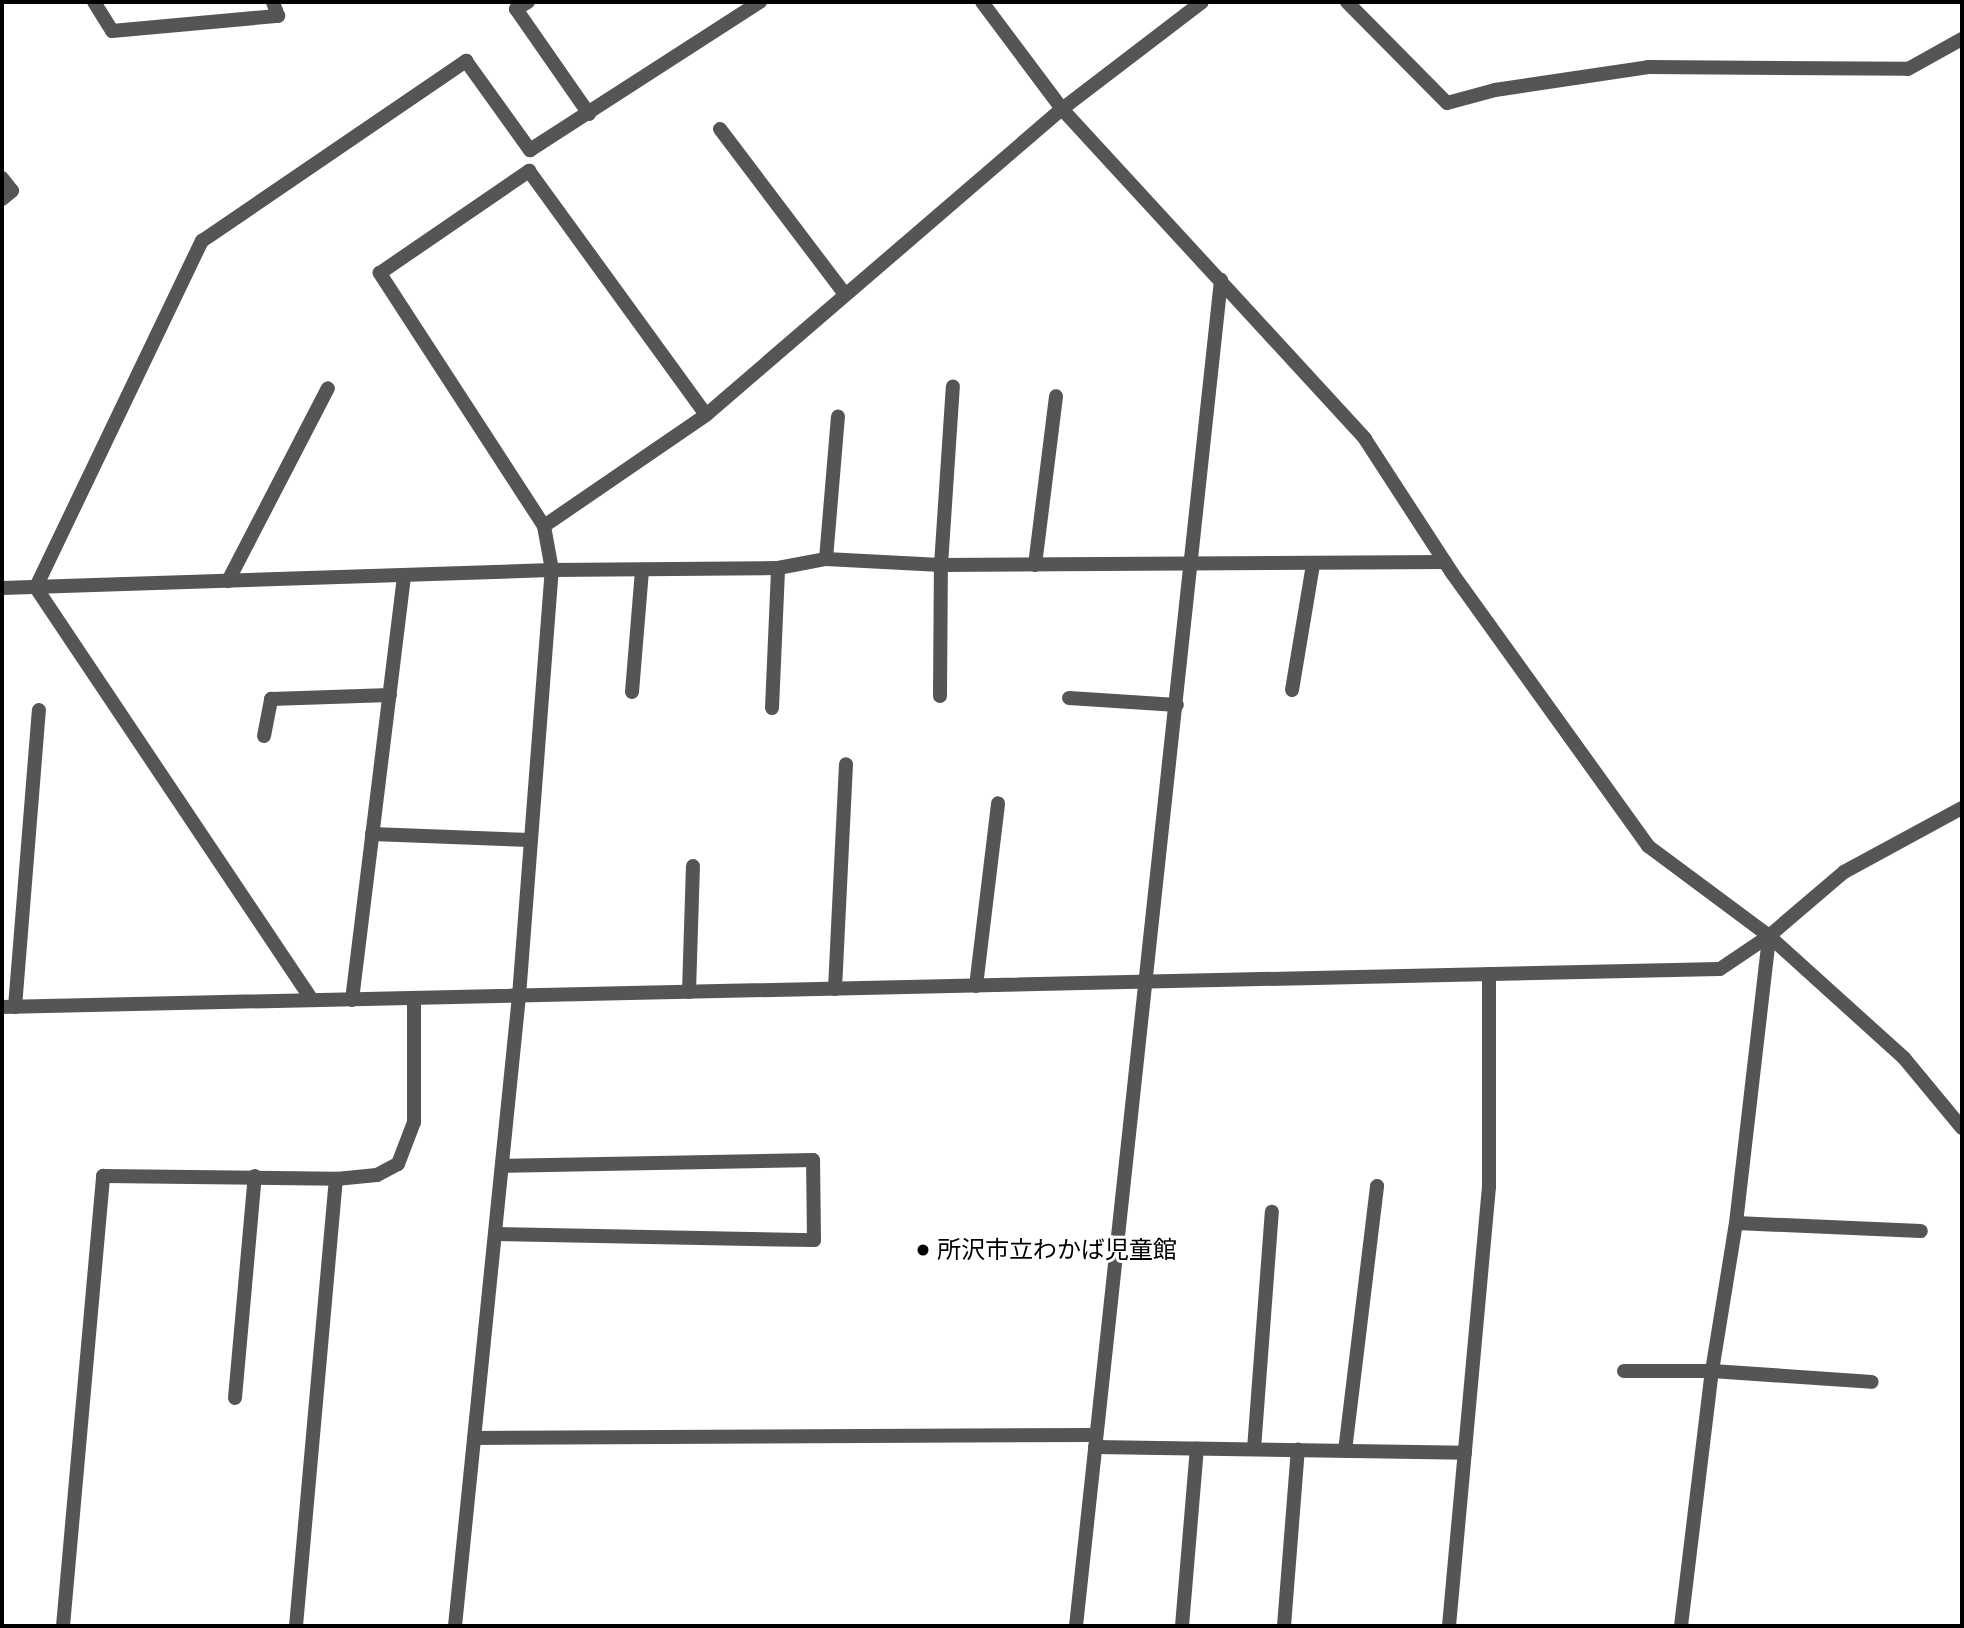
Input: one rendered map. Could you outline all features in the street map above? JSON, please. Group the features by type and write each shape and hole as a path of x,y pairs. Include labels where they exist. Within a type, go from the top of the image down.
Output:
{"street":[{"path":"94,2 112,31 278,16 273,2"},
{"path":"528,2 516,9 589,114"},
{"path":"36,587 202,241 466,61 530,150 760,2"},
{"path":"982,2 1062,109 1365,439 1445,562 1648,846 1769,936 1904,1058 1962,1128"},
{"path":"1347,2 1447,103 1495,90 1648,67 1908,69 1962,39"},
{"path":"544,526 706,415 844,293 1062,109 1197,3"},
{"path":"720,130 844,293"},
{"path":"455,1626 519,996 552,570 544,526 380,273 529,171 706,415"},
{"path":"2,178 7,195"},
{"path":"1076,1626 1193,565 1221,280"},
{"path":"940,696 941,565 953,386"},
{"path":"228,581 328,388"},
{"path":"1035,565 1056,396"},
{"path":"826,559 838,417"},
{"path":"2,588 552,570 778,568 826,559 941,565 1445,562"},
{"path":"1292,690 1312,564"},
{"path":"772,708 778,568"},
{"path":"632,692 642,570"},
{"path":"352,1000 404,575"},
{"path":"36,587 312,1000"},
{"path":"264,736 271,699 390,695"},
{"path":"1069,698 1177,705"},
{"path":"39,710 8,1007 1720,969 1769,936 1844,872 1962,808"},
{"path":"835,989 846,764"},
{"path":"976,986 998,803"},
{"path":"372,834 531,840"},
{"path":"688,992 693,866"},
{"path":"1681,1626 1712,1371 1736,1223 1769,936"},
{"path":"1449,1626 1489,1187 1489,974"},
{"path":"64,1626 103,1175 255,1176 336,1180 377,1175 398,1164 414,1122 414,998"},
{"path":"495,1234 814,1240 813,1160 502,1166"},
{"path":"235,1398 255,1176"},
{"path":"296,1626 336,1180"},
{"path":"1345,1451 1377,1186"},
{"path":"1254,1449 1272,1212"},
{"path":"1736,1223 1921,1231"},
{"path":"1624,1371 1712,1371 1872,1382"},
{"path":"474,1438 1096,1441 1197,1448 1465,1453"},
{"path":"1182,1626 1197,1448"},
{"path":"1284,1626 1298,1450"}],"place":[{"name":"所沢市立わかば児童館","path":"923,1250"}]}
